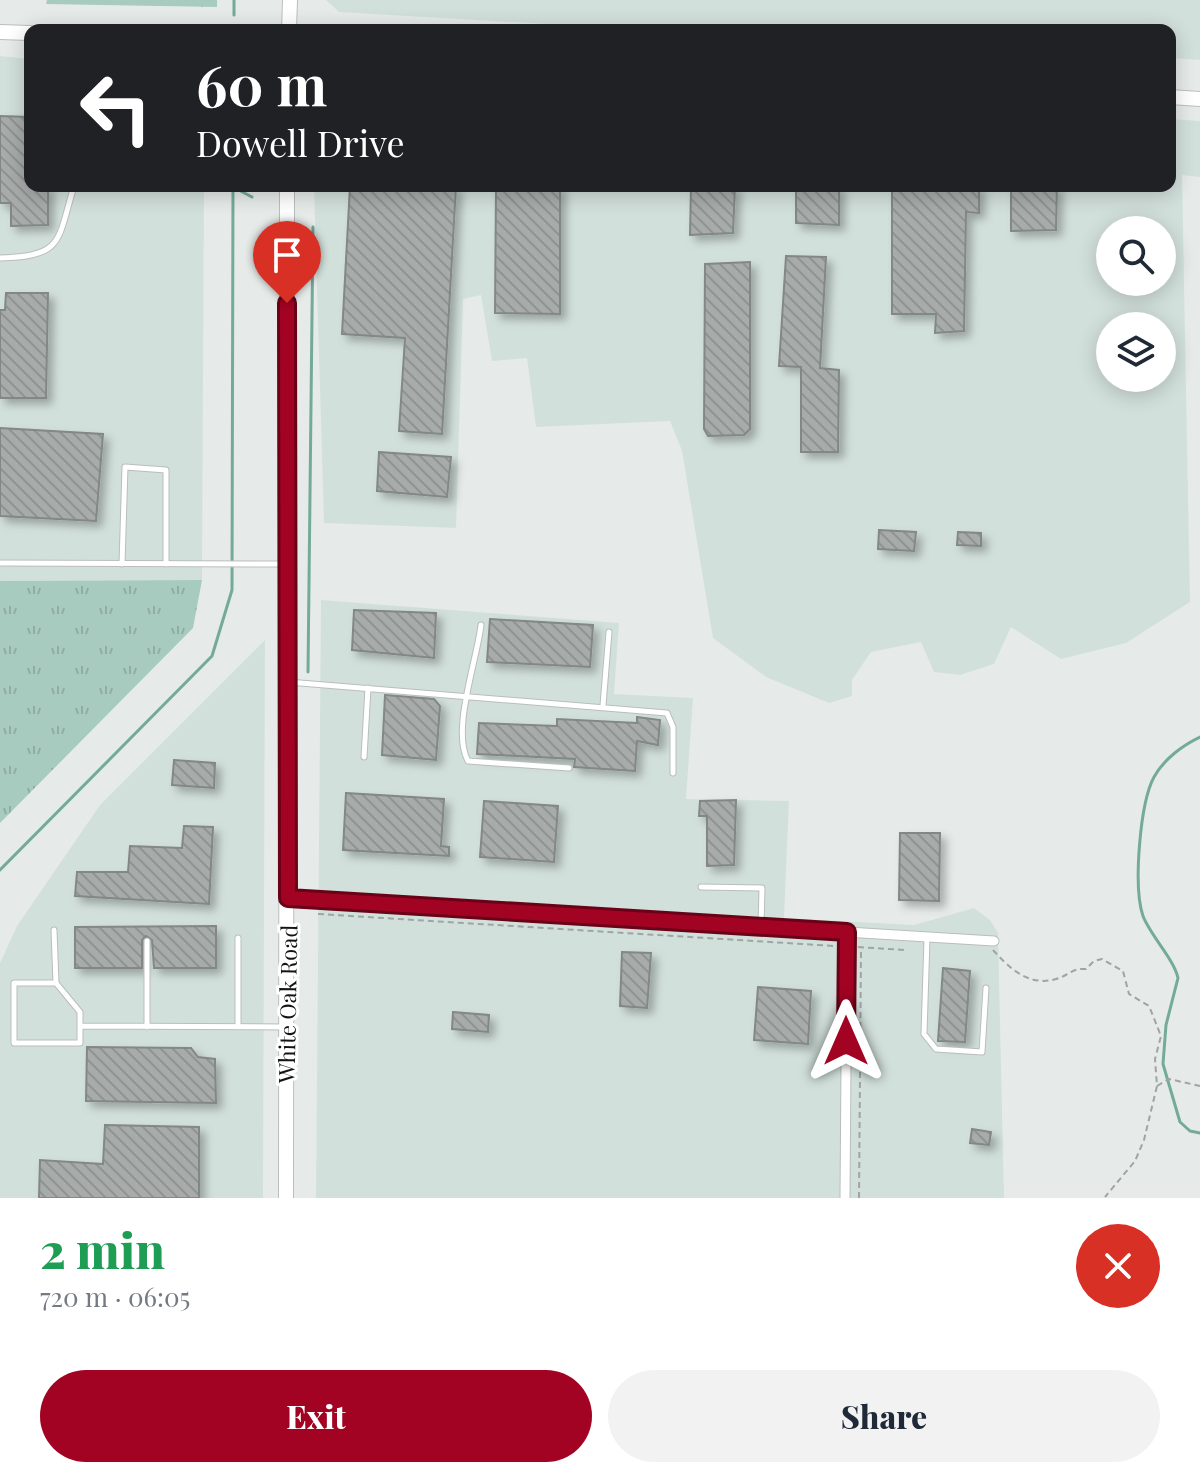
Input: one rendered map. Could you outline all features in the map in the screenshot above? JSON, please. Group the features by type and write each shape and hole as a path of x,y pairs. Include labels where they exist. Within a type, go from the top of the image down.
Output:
{"street":[{"path":"289,24 290,0"},
{"path":"0,32 24,33"},
{"path":"1176,97 1200,99"},
{"name":"White Oak Road","path":"286,1198 287,192"},
{"path":"288,898 989,941"},
{"path":"845,1198 847,932"}],"lane":[{"path":"0,258 31,257 49,251 57,241 72,192"},
{"path":"122,564 125,467 166,470 166,564"},
{"path":"0,563 287,564"},
{"path":"481,625 477,660 466,696 462,750 468,761 569,768"},
{"path":"603,705 609,632"},
{"path":"287,682 603,705 667,713 673,727 673,773"},
{"path":"364,757 368,688"},
{"path":"701,887 762,888 761,927"},
{"path":"54,930 56,983 80,1012 80,1043 14,1043 14,983 56,983"},
{"path":"927,937 924,1034 936,1049 982,1052 986,988"},
{"path":"238,938 238,1027"},
{"path":"147,941 147,1027"},
{"path":"80,1026 287,1027"}],"path":[{"path":"318,914 905,950"},
{"path":"989,941 1014,974 1051,981 1075,969 1086,969 1102,959 1123,971 1129,994 1149,1006 1161,1036 1155,1059 1157,1086 1144,1140 1135,1161 1105,1197"},
{"path":"859,1198 861,948"},
{"path":"1157,1086 1169,1079 1200,1086"}],"shaded area":[{"path":"326,0 1200,0 1200,60 1176,58 1176,24 546,24 339,12"},
{"path":"0,56 24,58 24,192 204,192 202,580 0,581"},
{"path":"1176,119 1200,121 1200,177 1182,175 1190,602 1126,643 1061,659 1011,627 994,664 960,675 934,672 921,642 871,652 852,680 852,696 829,703 766,677 713,638 682,451 670,421 536,427 527,358 492,361 481,295 463,299 456,528 324,523 314,192 1176,192"},
{"path":"321,600 619,623 614,694 693,698 686,799 789,801 784,918 914,925 974,908 990,920 998,933 1004,1198 316,1198"},
{"path":"265,640 263,1198 0,1198 0,963 17,926 100,805"}],"green space":[{"path":"47,0 217,0 217,7 46,4"},
{"path":"202,580 193,628 0,823 0,581"}],"building":[{"path":"0,116 24,117 24,192 48,192 48,225 11,226 11,203 0,203"},
{"path":"350,192 456,192 442,434 399,431 405,338 342,334"},
{"path":"496,192 560,192 560,314 495,313"},
{"path":"691,192 735,192 733,233 690,235"},
{"path":"796,192 839,192 839,225 796,223"},
{"path":"892,192 979,192 979,213 966,212 964,331 935,333 936,314 892,314"},
{"path":"1011,192 1057,192 1056,230 1011,231"},
{"path":"786,256 826,257 820,368 839,370 838,452 801,452 801,367 779,366"},
{"path":"750,262 750,429 744,435 708,436 704,429 705,264"},
{"path":"6,293 48,293 46,398 0,398 0,310 5,310"},
{"path":"0,428 103,434 96,521 0,516"},
{"path":"379,452 451,457 447,497 377,491"},
{"path":"879,530 916,532 914,551 878,549"},
{"path":"958,532 981,533 981,546 957,545"},
{"path":"354,610 436,613 434,658 352,650"},
{"path":"490,619 593,625 590,667 487,662"},
{"path":"385,695 434,699 440,706 436,760 382,755"},
{"path":"637,717 660,720 658,745 637,741 635,771 574,767 575,759 477,754 479,723 557,726 557,719 637,723"},
{"path":"174,760 215,763 214,788 172,785"},
{"path":"346,793 444,799 441,846 449,847 449,856 343,850"},
{"path":"736,800 734,865 707,866 707,816 699,816 700,801"},
{"path":"484,801 558,806 554,862 480,857"},
{"path":"184,826 213,827 209,904 75,896 77,872 128,872 130,846 182,848"},
{"path":"900,833 940,833 939,901 899,900"},
{"path":"216,926 216,968 154,968 152,940 146,936 142,940 142,968 75,968 75,927"},
{"path":"622,952 651,953 647,1008 620,1006"},
{"path":"943,968 970,971 965,1042 938,1041"},
{"path":"758,987 811,991 808,1044 754,1040"},
{"path":"453,1012 489,1015 488,1032 452,1029"},
{"path":"87,1047 191,1048 198,1057 215,1059 216,1103 86,1101"},
{"path":"105,1125 199,1127 199,1198 39,1198 40,1160 103,1164"},
{"path":"972,1129 991,1132 989,1145 970,1143"}],"waterway":[{"path":"234,0 234,15"},
{"path":"0,870 212,656 232,590 233,192"},
{"path":"242,192 252,197"},
{"path":"308,672 313,227"},
{"path":"1200,737 1174,753 1154,777 1145,806 1138,866 1143,916 1178,978 1166,1025 1163,1064 1180,1122 1190,1131 1200,1133"}],"route":[{"path":"287,303 288,898 847,932 846,1041"}]}
